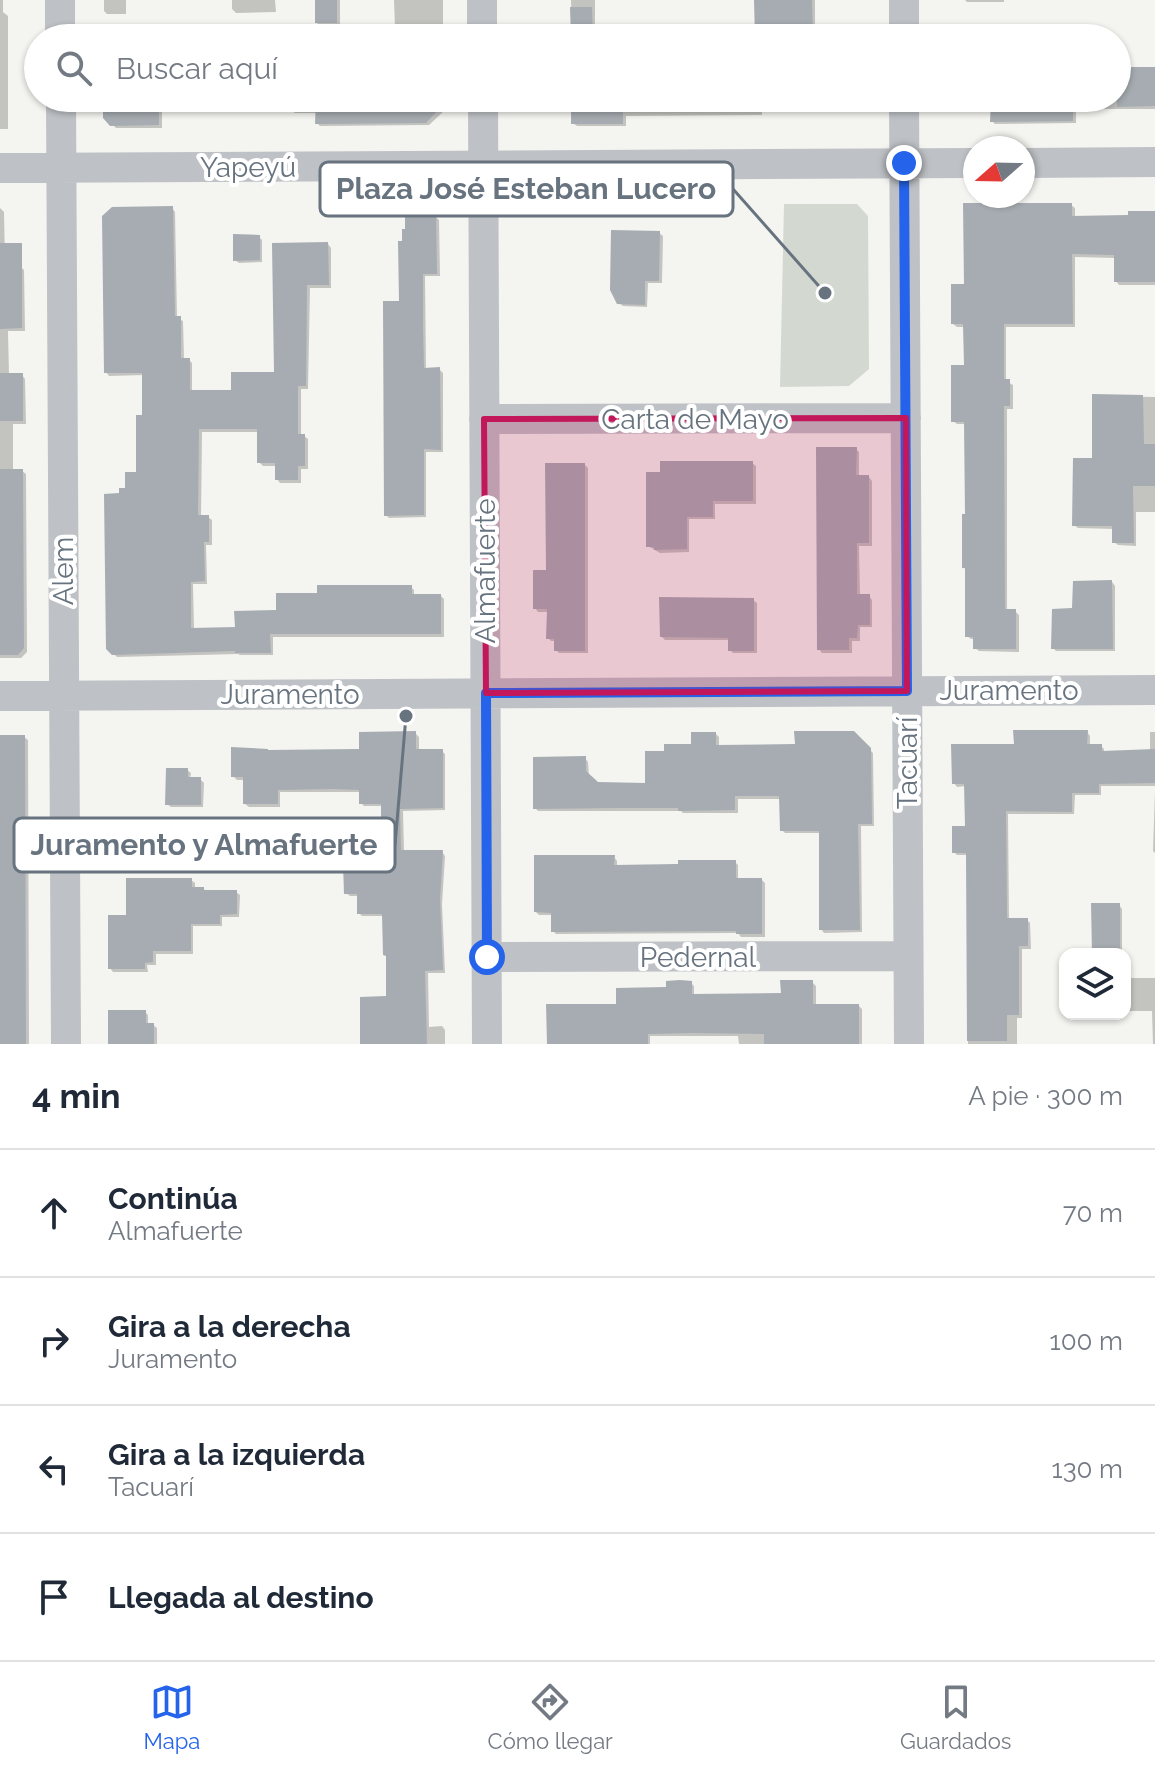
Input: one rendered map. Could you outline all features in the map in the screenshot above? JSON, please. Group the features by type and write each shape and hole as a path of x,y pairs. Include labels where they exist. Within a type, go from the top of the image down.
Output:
{"street":[{"path":"60,0 60,24"},
{"path":"482,0 482,24"},
{"path":"904,0 904,24"},
{"name":"Alem","path":"61,112 66,1044"},
{"name":"Almafuerte","path":"483,112 487,1044"},
{"name":"Tacuarí","path":"904,112 909,1044"},
{"path":"1035,163 1155,162"},
{"name":"Yapeyú","path":"0,168 963,163"},
{"name":"Carta de Mayo","path":"484,419 906,418"},
{"name":"Juramento","path":"0,696 1155,690"},
{"name":"Pedernal","path":"487,957 908,956"}],"highlighted area":[{"path":"906,418 907,691 486,693 484,419"}],"shaded area":[{"path":"784,204 857,204 868,216 869,369 849,386 780,387"}],"building":[{"path":"315,0 337,0 337,23 315,23"},
{"path":"754,0 812,0 813,24 755,24"},
{"path":"570,7 592,7 593,24 571,24"},
{"path":"1131,67 1155,67 1155,106 1131,107"},
{"path":"103,112 159,112 159,125 110,126 103,118"},
{"path":"315,112 436,112 426,123 315,124"},
{"path":"571,112 623,112 623,124 571,124"},
{"path":"990,112 1073,112 1073,121 990,122"},
{"path":"405,203 418,203 436,214 437,274 423,274 423,327 424,368 440,367 441,450 424,449 424,515 384,516 383,301 399,301 398,241 402,241 402,229 405,229"},
{"path":"1035,203 1072,203 1072,216 1155,211 1155,282 1114,282 1114,255 1072,254 1073,324 1004,324 1004,379 1010,379 1010,406 1004,406 1005,609 1016,609 1016,649 973,649 973,637 965,637 965,568 962,568 964,422 951,422 951,365 964,365 963,324 951,324 951,284 964,284 963,208 1035,208"},
{"path":"173,206 175,316 181,316 181,358 190,358 190,390 231,390 231,372 274,372 272,243 328,242 329,285 307,285 306,386 298,386 298,434 305,434 305,466 298,466 298,480 275,480 275,463 257,463 257,429 199,429 198,515 209,515 209,542 204,542 205,581 191,582 191,628 235,627 234,611 276,610 276,593 317,593 317,585 412,585 412,594 441,594 441,634 270,634 271,653 235,651 112,655 106,649 104,494 119,493 119,488 125,488 125,472 136,472 136,415 142,415 142,373 104,373 102,216 112,207"},
{"path":"611,230 660,231 659,281 645,281 645,305 617,304 610,290"},
{"path":"233,234 260,235 260,260 233,261"},
{"path":"0,243 22,243 22,328 0,329"},
{"path":"0,373 23,373 23,421 0,421"},
{"path":"1092,394 1143,395 1144,444 1155,444 1155,486 1133,486 1134,543 1112,543 1112,526 1072,526 1073,458 1092,458"},
{"path":"816,447 857,447 856,475 869,475 869,543 857,543 857,594 870,594 870,625 858,625 857,638 849,638 849,650 817,650"},
{"path":"660,461 753,461 753,501 713,501 713,517 687,517 687,549 654,550 654,547 646,547 646,472 660,472"},
{"path":"545,463 585,463 585,651 554,651 554,639 546,639 547,609 533,609 533,570 546,570"},
{"path":"0,469 23,469 24,648 18,655 0,655"},
{"path":"1112,580 1113,649 1051,649 1052,609 1072,608 1073,581"},
{"path":"659,597 754,598 754,651 728,651 728,638 660,637"},
{"path":"1013,730 1088,730 1087,744 1102,744 1102,751 1155,749 1155,783 1099,784 1099,793 1072,793 1072,812 1006,811 1007,918 1028,918 1028,946 1019,946 1019,1015 1007,1015 1007,1041 967,1041 966,853 952,853 952,826 965,826 964,784 952,784 951,744 1014,744"},
{"path":"416,731 416,749 443,749 443,808 400,809 401,850 443,850 440,899 443,970 425,971 427,1044 360,1044 360,997 386,996 386,956 383,955 382,914 357,914 357,894 344,894 343,863 381,859 381,804 359,804 359,790 333,789 278,790 278,804 243,804 243,777 231,777 231,747 268,750 359,749 359,732"},
{"path":"794,731 854,731 871,748 872,824 858,824 860,930 819,930 819,831 780,831 779,796 735,796 735,810 533,809 533,757 586,756 586,771 598,782 645,783 645,751 664,751 664,744 691,744 691,732 716,732 716,745 795,744"},
{"path":"0,735 25,735 26,1044 0,1044"},
{"path":"166,768 188,768 188,777 201,777 201,805 165,805"},
{"path":"534,855 615,855 614,865 736,860 736,878 762,878 762,934 736,934 736,931 551,932 551,913 534,912"},
{"path":"126,878 192,878 192,887 237,890 237,914 220,915 220,924 191,924 191,951 153,951 153,962 145,963 145,969 108,969 108,915 126,915"},
{"path":"1091,903 1120,903 1120,948 1092,948"},
{"path":"780,980 813,980 813,1004 859,1004 859,1044 764,1044 764,1034 692,1033 648,1034 648,1044 547,1044 546,1004 616,1004 616,988 666,987 666,981 692,981 692,994 781,993"},
{"path":"108,1010 146,1010 146,1023 154,1023 154,1044 108,1044"}],"place":[{"name":"Plaza José Esteban Lucero","path":"825,293"},
{"name":"Juramento y Almafuerte","path":"406,716"}],"route":[{"path":"487,957 486,693 907,691 904,163"}]}
